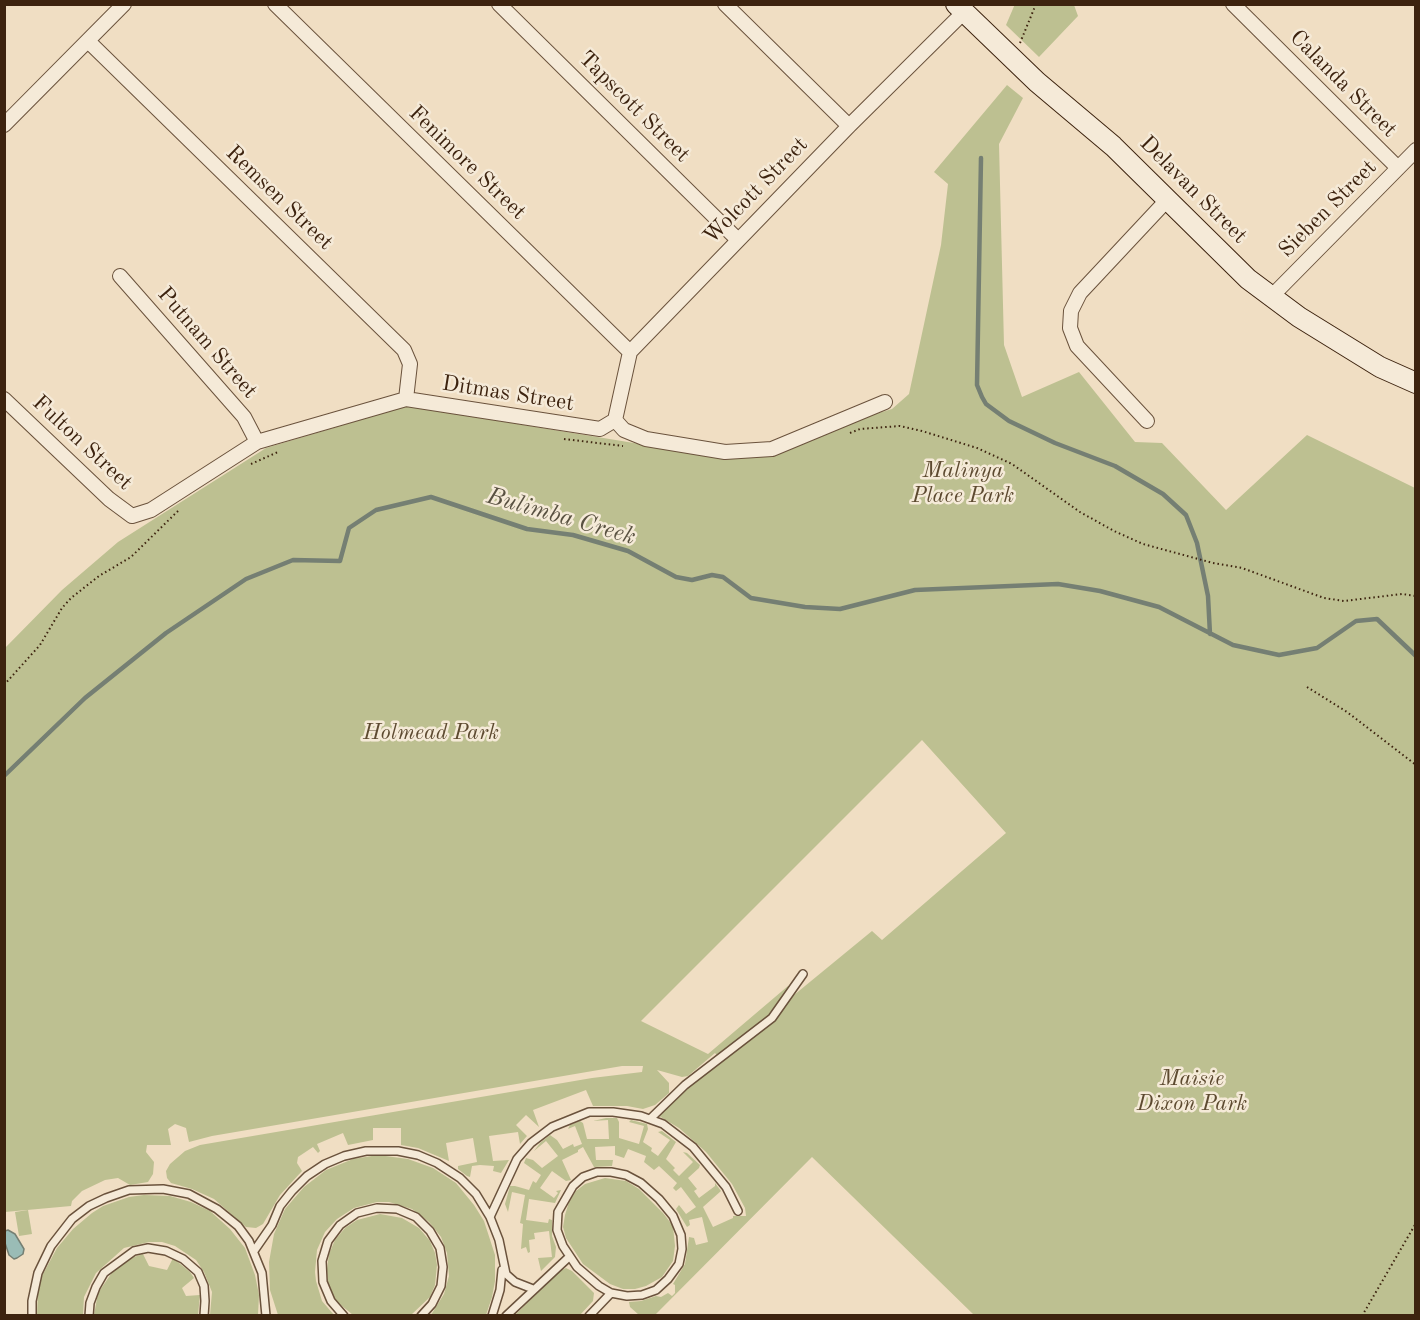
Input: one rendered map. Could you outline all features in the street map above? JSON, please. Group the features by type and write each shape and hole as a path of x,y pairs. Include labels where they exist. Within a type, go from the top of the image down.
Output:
{"street":[{"path":"4,125 124,4"},
{"name":"Fenimore Street","path":"275,4 630,352"},
{"name":"Tapscott Street","path":"500,4 738,240"},
{"path":"725,4 849,126"},
{"name":"Calanda Street","path":"1233,4 1398,168"},
{"name":"Wolcott Street","path":"630,352 960,8"},
{"name":"Delavan Street","path":"960,8 1020,67 1092,127 1248,279 1299,317 1380,367 1416,383"},
{"name":"Remsen Street","path":"88,41 404,350 410,364 406,399"},
{"name":"Sieben Street","path":"1271,297 1416,150"},
{"path":"1147,421 1077,346 1070,328 1071,310 1080,293 1168,199"},
{"name":"Putnam Street","path":"120,276 244,417 257,442"},
{"path":"630,352 615,420 624,430 646,439 725,452 772,448 885,402"},
{"name":"Fulton Street","path":"4,399 109,499 132,516"},
{"name":"Ditmas Street","path":"132,516 151,510 257,442 406,399 600,429 615,420"}],"lane":[{"path":"650,1119 685,1084 772,1018 802,974"},
{"path":"490,1217 517,1159 531,1143 552,1127 589,1112 613,1112 641,1116 663,1124 693,1146 726,1187 738,1210"},
{"path":"254,1251 272,1225 280,1206 307,1176 344,1155 366,1151 398,1151 418,1155 437,1163 460,1178 476,1194 490,1217 499,1240 506,1274 514,1282 533,1289"},
{"path":"597,1172 619,1173 641,1183 673,1216 681,1234 681,1256 668,1280 656,1290 642,1295 627,1296 611,1293 599,1286 569,1257 557,1230 558,1212 565,1196 573,1186 583,1177 597,1172"},
{"path":"32,1316 32,1301 38,1273 51,1246 72,1219 88,1206 106,1197 129,1190 163,1189 189,1194 218,1209 238,1226 249,1240 262,1273 267,1314"},
{"path":"344,1316 331,1301 323,1282 322,1261 328,1241 340,1225 357,1213 377,1208 397,1209 416,1218 430,1231 440,1248 443,1267 441,1286 432,1304 421,1316"},
{"path":"89,1316 90,1302 104,1273 134,1251 148,1248 166,1251 183,1259 198,1272 204,1286 204,1316"},
{"path":"506,1316 569,1257"},
{"path":"492,1316 500,1290 503,1264"},
{"path":"589,1316 611,1293"}],"path":[{"path":"1020,43 1036,4"},
{"path":"843,435 860,429 900,426 976,448 1012,464 1049,492 1114,531 1143,544 1213,563 1242,568 1324,598 1344,602 1402,594 1416,596"},
{"path":"555,437 631,447"},
{"path":"248,465 286,448"},
{"path":"4,685 40,645 62,608 71,598 99,576 131,557 185,506"},
{"path":"1307,687 1347,712 1416,765"},
{"path":"1362,1316 1416,1223"}],"green space":[{"path":"1015,4 1074,5 1078,16 1039,57 1006,25"},
{"path":"1007,85 1023,98 999,144 1004,345 1022,397 1079,372 1135,442 1162,443 1226,510 1307,435 1415,488 1415,1315 974,1315 812,1157 655,1315 639,1315 630,1307 629,1302 661,1297 668,1293 672,1296 675,1293 673,1284 685,1264 689,1237 694,1238 696,1245 708,1242 702,1217 689,1220 690,1225 687,1227 676,1209 679,1205 686,1214 696,1207 681,1187 676,1191 673,1188 677,1183 659,1166 654,1170 644,1162 646,1156 628,1149 624,1158 615,1155 615,1146 595,1147 596,1160 613,1160 612,1166 594,1167 583,1147 562,1160 571,1180 566,1181 552,1171 540,1188 554,1198 558,1193 556,1191 561,1190 555,1203 529,1199 526,1220 548,1223 549,1219 552,1220 552,1236 556,1247 555,1257 541,1271 538,1258 552,1257 549,1231 534,1233 535,1239 529,1240 530,1252 528,1253 526,1247 521,1249 523,1224 520,1223 525,1195 512,1192 508,1212 505,1204 510,1186 529,1190 533,1181 536,1183 541,1175 524,1163 526,1158 533,1160 542,1168 558,1156 546,1141 534,1151 550,1135 563,1149 573,1144 574,1147 582,1144 575,1126 568,1129 570,1125 580,1121 583,1123 587,1139 609,1139 608,1120 593,1121 617,1118 619,1138 639,1144 644,1126 629,1122 631,1120 647,1124 648,1129 643,1142 658,1156 670,1140 658,1132 662,1131 676,1142 666,1159 679,1176 693,1162 683,1152 700,1165 688,1178 697,1189 694,1191 699,1198 715,1186 715,1183 721,1191 703,1207 713,1227 733,1216 746,1216 745,1208 732,1184 706,1152 679,1128 659,1116 664,1109 721,1060 715,1053 688,1076 682,1077 657,1070 669,1083 669,1093 655,1105 643,1109 627,1106 593,1106 586,1090 533,1110 539,1127 526,1115 516,1125 527,1136 520,1144 518,1132 489,1136 493,1161 509,1160 501,1173 493,1171 494,1166 472,1166 470,1177 458,1169 458,1166 477,1162 473,1138 446,1143 449,1161 418,1148 401,1145 401,1128 373,1128 373,1140 348,1145 343,1133 317,1144 320,1151 318,1153 313,1147 298,1157 297,1163 302,1171 280,1195 263,1224 256,1228 246,1227 214,1199 171,1183 166,1171 170,1164 185,1151 200,1145 592,1078 642,1072 643,1066 622,1066 212,1136 189,1142 186,1128 175,1124 168,1129 171,1145 147,1145 146,1152 154,1162 153,1174 148,1182 130,1185 118,1178 105,1180 82,1191 72,1201 71,1206 5,1212 5,648 62,590 118,542 266,448 407,406 726,458 892,409 909,394 941,245 948,184 934,172","holes":["922,740 1006,833 882,940 872,931 794,995 788,986 708,1054 641,1021"]},
{"path":"378,1155 408,1159 433,1168 456,1183 474,1205 484,1221 495,1255 495,1281 486,1315 431,1315 444,1294 449,1276 447,1253 441,1237 429,1222 412,1209 389,1202 377,1202 354,1208 337,1219 325,1232 317,1250 316,1281 322,1301 334,1315 278,1315 270,1290 269,1262 274,1234 285,1209 304,1187 326,1170 353,1159"},
{"path":"605,1178 626,1181 639,1189 673,1226 675,1246 673,1261 662,1277 646,1286 623,1289 610,1284 583,1264 566,1238 563,1227 565,1215 576,1191 585,1184"},
{"path":"170,1196 191,1202 210,1211 230,1229 245,1248 255,1275 259,1295 258,1315 210,1315 212,1292 196,1260 175,1246 162,1242 149,1242 124,1248 96,1273 84,1297 83,1315 37,1315 38,1290 42,1276 57,1248 73,1229 103,1206 129,1197"},
{"path":"28,1210 32,1234 19,1236 15,1212"},
{"path":"380,1214 402,1218 419,1228 430,1241 435,1253 437,1265 435,1285 430,1297 411,1315 353,1315 336,1301 328,1284 329,1254 335,1240 345,1228 357,1220"},
{"path":"143,1254 149,1266 167,1270 173,1258 190,1272 194,1278 182,1288 186,1296 200,1295 198,1315 94,1315 98,1293 113,1271 134,1257"},
{"path":"566,1268 594,1293 593,1301 580,1315 515,1315 560,1271"}],"water":[{"path":"8,1230 15,1234 24,1249 23,1254 14,1259 9,1255 5,1243 5,1231"}],"waterway":[{"path":"981,158 977,385 982,397 986,404 1009,421 1055,443 1115,466 1163,494 1186,515 1197,543 1208,596 1210,634"},
{"name":"Bulimba Creek","path":"4,776 85,698 166,633 246,579 293,560 340,561 349,528 376,510 431,497 527,529 573,535 628,551 676,577 692,580 712,575 723,577 751,598 805,607 840,609 915,590 1058,584 1100,591 1159,607 1233,645 1279,655 1317,648 1356,621 1377,619 1416,656"}],"park label":[{"name":"Malinya Place Park","path":"963,484"},
{"name":"Holmead Park","path":"431,733"},
{"name":"Maisie Dixon Park","path":"1192,1092"}]}
